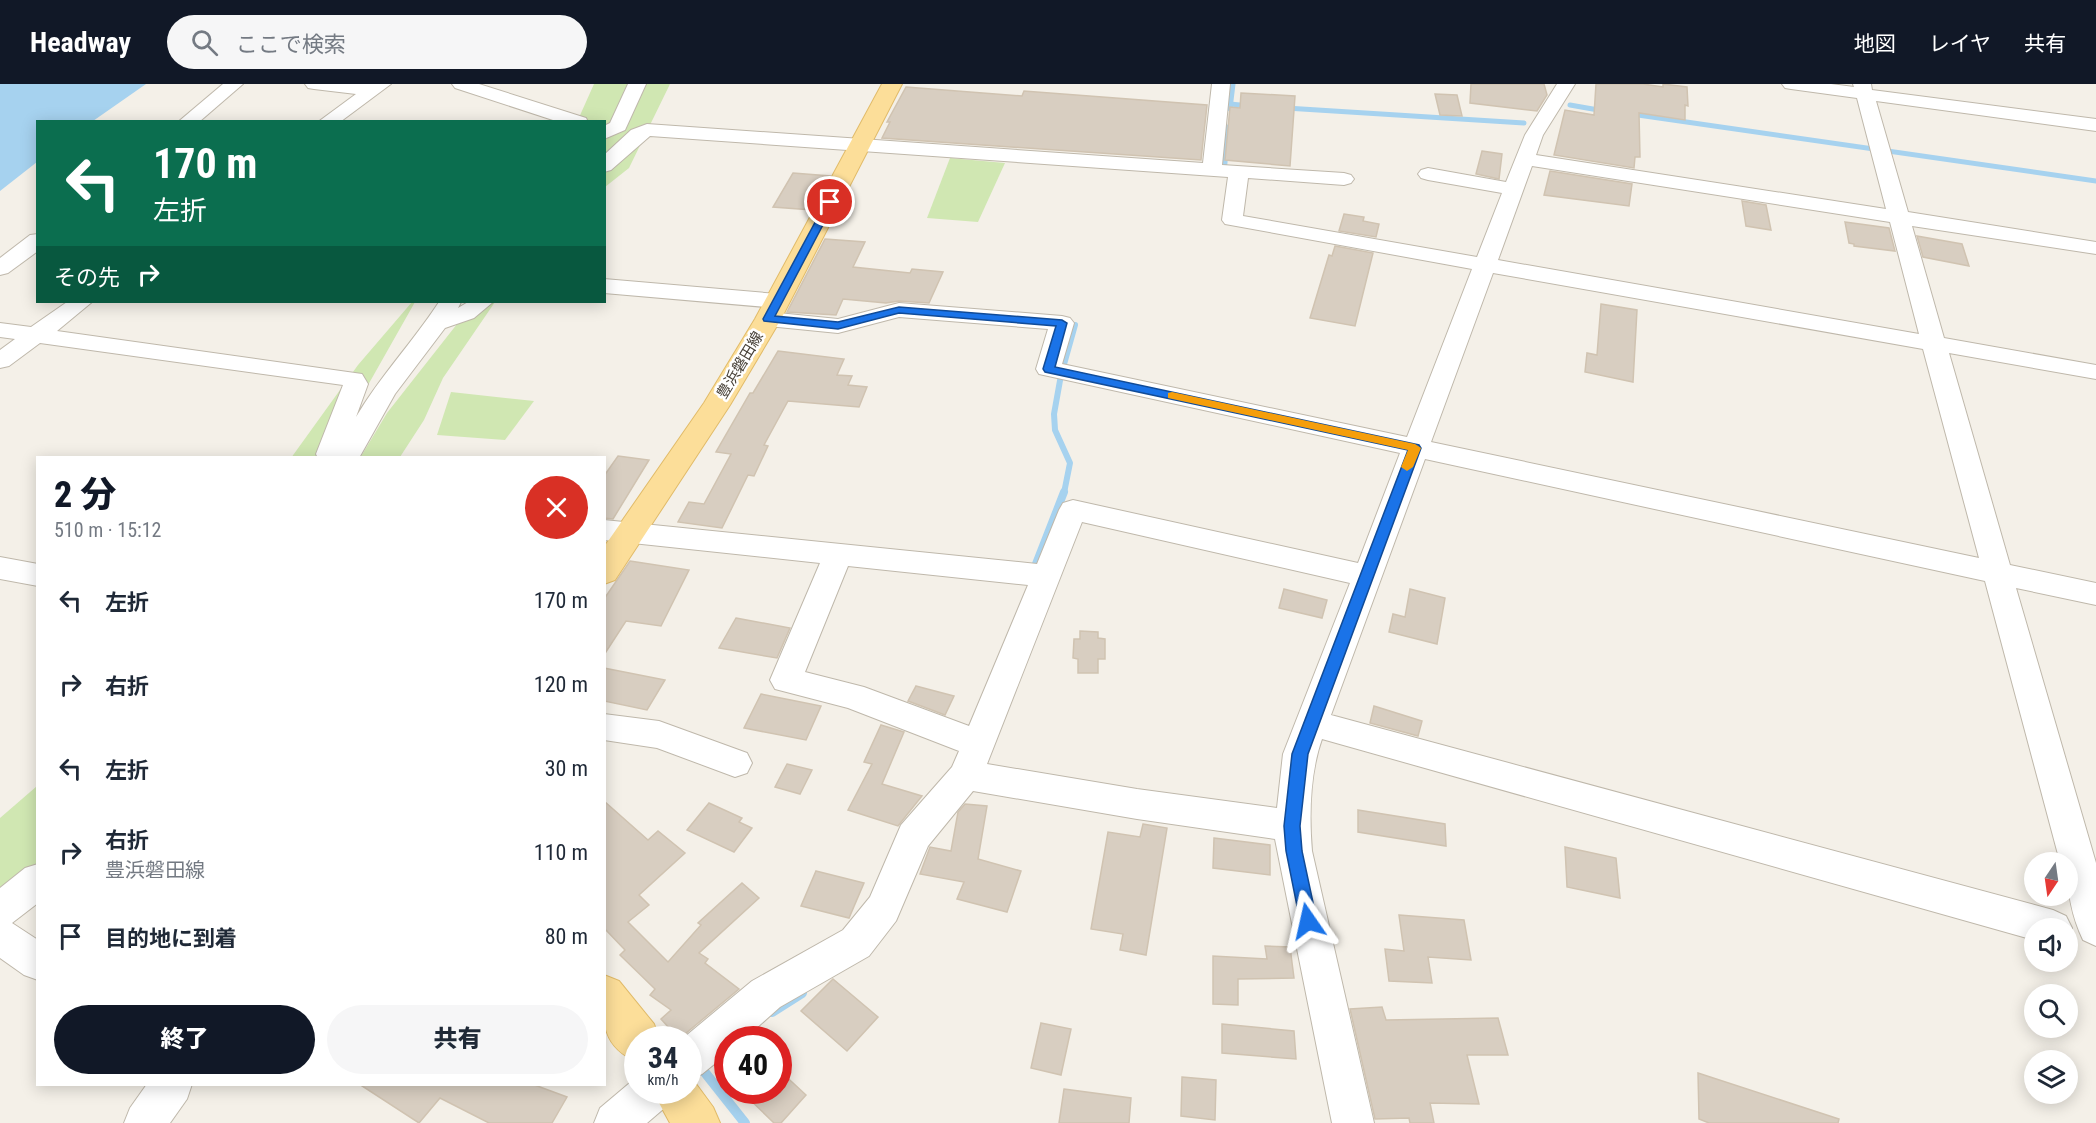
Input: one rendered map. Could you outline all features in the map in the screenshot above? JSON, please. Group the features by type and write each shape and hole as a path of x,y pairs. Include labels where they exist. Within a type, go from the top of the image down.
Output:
{"main road":[{"name":"豊浜磐田線","path":"606,566 617,532 716,405 772,310 892,84"},
{"path":"606,999 627,1026"},
{"path":"684,1104 697,1123"}],"street":[{"path":"189,120 234,84"},
{"path":"314,84 376,87"},
{"path":"461,84 573,120"},
{"path":"606,132 618,126 637,84"},
{"path":"1221,84 1226,170 1233,220 2096,372"},
{"path":"1349,1120 1294,851 1292,826 1300,754 1534,135 1566,84"},
{"path":"1791,84 1863,89 2096,125"},
{"path":"330,120 376,87"},
{"path":"1863,89 2096,928"},
{"path":"606,164 638,134 647,130 862,143 1344,179"},
{"path":"1525,159 2096,248"},
{"path":"1428,174 1514,189"},
{"path":"0,268 36,241"},
{"path":"606,286 772,310 838,326 899,310 1062,323 1048,369 2096,594"},
{"path":"0,361 80,303"},
{"path":"346,456 384,391 449,303"},
{"path":"437,322 466,313 481,303"},
{"path":"0,330 353,380 356,384 329,454 331,456"},
{"path":"702,1048 766,994 856,943 883,909 914,836 972,759 1035,574 1073,510 1366,576"},
{"path":"617,532 1035,574"},
{"path":"838,554 786,681 853,696 972,759 1137,804 1292,826"},
{"path":"0,568 36,575"},
{"path":"1311,723 2024,920"},
{"path":"606,726 659,735 735,763"},
{"path":"0,910 36,882"},
{"path":"36,907 0,935 36,961"},
{"path":"2078,935 2096,940"},
{"path":"145,1123 171,1086"},
{"path":"615,1123 637,1104"}],"green space":[{"path":"594,84 670,84 629,168 606,186 606,120 578,120"},
{"path":"950,158 1005,163 978,222 927,218"},
{"path":"411,303 414,303 329,454 332,456 292,456 358,365"},
{"path":"487,303 494,303 443,378 424,420 401,456 361,456 387,413 461,319"},
{"path":"451,392 534,401 505,440 437,435"},
{"path":"36,787 36,905 0,933 0,818"}],"water":[{"path":"0,84 146,84 94,120 36,120 36,163 0,191"}],"building":[{"path":"1471,84 1544,84 1547,95 1537,111 1470,103"},
{"path":"1596,84 1643,84 1663,87 1663,84 1687,87 1688,106 1685,105 1685,120 1639,113 1640,157 1635,157 1634,168 1554,155 1565,110 1594,115"},
{"path":"906,87 1022,96 1024,91 1207,105 1201,160 882,138 890,122 887,122"},
{"path":"1241,93 1295,96 1290,166 1225,160 1230,107 1240,108"},
{"path":"1435,94 1457,95 1462,116 1440,115"},
{"path":"1482,151 1502,154 1499,179 1476,174"},
{"path":"1550,171 1632,184 1629,206 1544,195"},
{"path":"793,173 830,176 812,210 773,207"},
{"path":"1742,201 1766,205 1771,230 1746,226"},
{"path":"1344,214 1364,217 1363,221 1379,224 1376,237 1339,231"},
{"path":"1845,222 1889,228 1895,251 1854,246 1849,243"},
{"path":"1917,236 1962,244 1969,266 1923,257"},
{"path":"825,239 865,242 853,267 910,273 912,269 943,272 929,303 899,301 886,303 843,299 836,315 787,312"},
{"path":"1335,246 1373,253 1355,326 1310,318 1329,255 1332,256"},
{"path":"1601,304 1637,310 1633,382 1585,372 1587,353 1597,355"},
{"path":"778,351 844,359 837,375 852,376 848,385 867,387 859,407 788,401 764,445 768,446 754,476 748,475 722,528 678,522 689,502 704,504 731,454 716,452 750,393 753,393"},
{"path":"618,456 649,460 613,519 606,518 606,473"},
{"path":"630,561 689,570 661,626 626,621 606,652 606,596"},
{"path":"1284,589 1327,600 1322,618 1279,608"},
{"path":"1410,589 1445,598 1437,644 1389,632 1393,614 1405,617"},
{"path":"736,618 790,628 777,658 719,648"},
{"path":"1080,631 1098,632 1098,638 1105,639 1105,659 1098,659 1098,673 1078,673 1078,659 1073,658 1074,639 1080,639"},
{"path":"606,668 665,680 647,710 606,701"},
{"path":"916,686 954,696 945,715 908,701"},
{"path":"761,694 821,706 806,740 744,728"},
{"path":"1374,706 1422,721 1418,736 1370,723"},
{"path":"881,725 904,732 882,784 922,796 898,826 848,810 872,764 864,762"},
{"path":"787,764 812,770 800,794 775,787"},
{"path":"606,803 648,840 658,831 685,853 639,895 649,905 628,922 668,962 701,925 698,923 742,883 759,898 699,953 708,959 705,963 739,989 695,1026 667,1026 661,1019 671,1010 650,995 655,989 620,955 625,950 606,930"},
{"path":"709,803 742,818 739,822 752,828 734,852 687,830"},
{"path":"965,804 987,806 978,859 1021,871 1007,912 957,899 964,882 920,874 930,847 951,851 958,812"},
{"path":"1358,810 1445,824 1446,846 1358,832"},
{"path":"1143,824 1167,828 1146,955 1120,950 1123,934 1091,929 1108,832 1140,837"},
{"path":"1214,838 1270,845 1270,875 1213,868"},
{"path":"1565,847 1616,858 1620,898 1567,887"},
{"path":"816,871 864,883 849,918 801,906"},
{"path":"1399,915 1464,920 1471,960 1428,957 1432,983 1389,981 1385,949 1404,951"},
{"path":"1265,946 1290,947 1294,978 1238,979 1238,1005 1213,1004 1213,956 1267,959"},
{"path":"833,979 878,1017 847,1051 801,1011"},
{"path":"1382,1007 1386,1020 1498,1018 1508,1055 1467,1055 1479,1104 1430,1103 1434,1123 1410,1123 1409,1118 1375,1119 1350,1009"},
{"path":"1041,1023 1071,1029 1061,1075 1031,1068"},
{"path":"1222,1024 1294,1031 1296,1059 1222,1053"},
{"path":"1698,1073 1839,1119 1838,1123 1709,1123 1699,1119"},
{"path":"1182,1077 1216,1080 1215,1120 1181,1116"},
{"path":"792,1082 806,1095 781,1123 774,1123 754,1104 792,1104"},
{"path":"362,1086 537,1086 567,1097 552,1123 489,1123 440,1098 419,1123"},
{"path":"1064,1089 1131,1098 1129,1123 1059,1123"}],"waterway":[{"path":"1231,104 1233,84"},
{"path":"1230,109 1231,104"},
{"path":"1231,104 1250,106"},
{"path":"1570,105 1604,111"},
{"path":"1286,108 1524,123"},
{"path":"1631,114 2096,181"},
{"path":"1224,174 1228,127"},
{"path":"1064,493 1070,463 1055,430 1054,414 1061,375 1075,325"},
{"path":"1034,569 1064,492"},
{"path":"772,1012 802,993"},
{"path":"702,1069 745,1123"}],"slow traffic":[{"path":"1172,396 1415,448 1407,467"}],"route":[{"path":"830,202 768,319 838,326 899,310 1062,323 1048,369 1415,448 1300,754 1292,826 1294,851 1308,921"}]}
